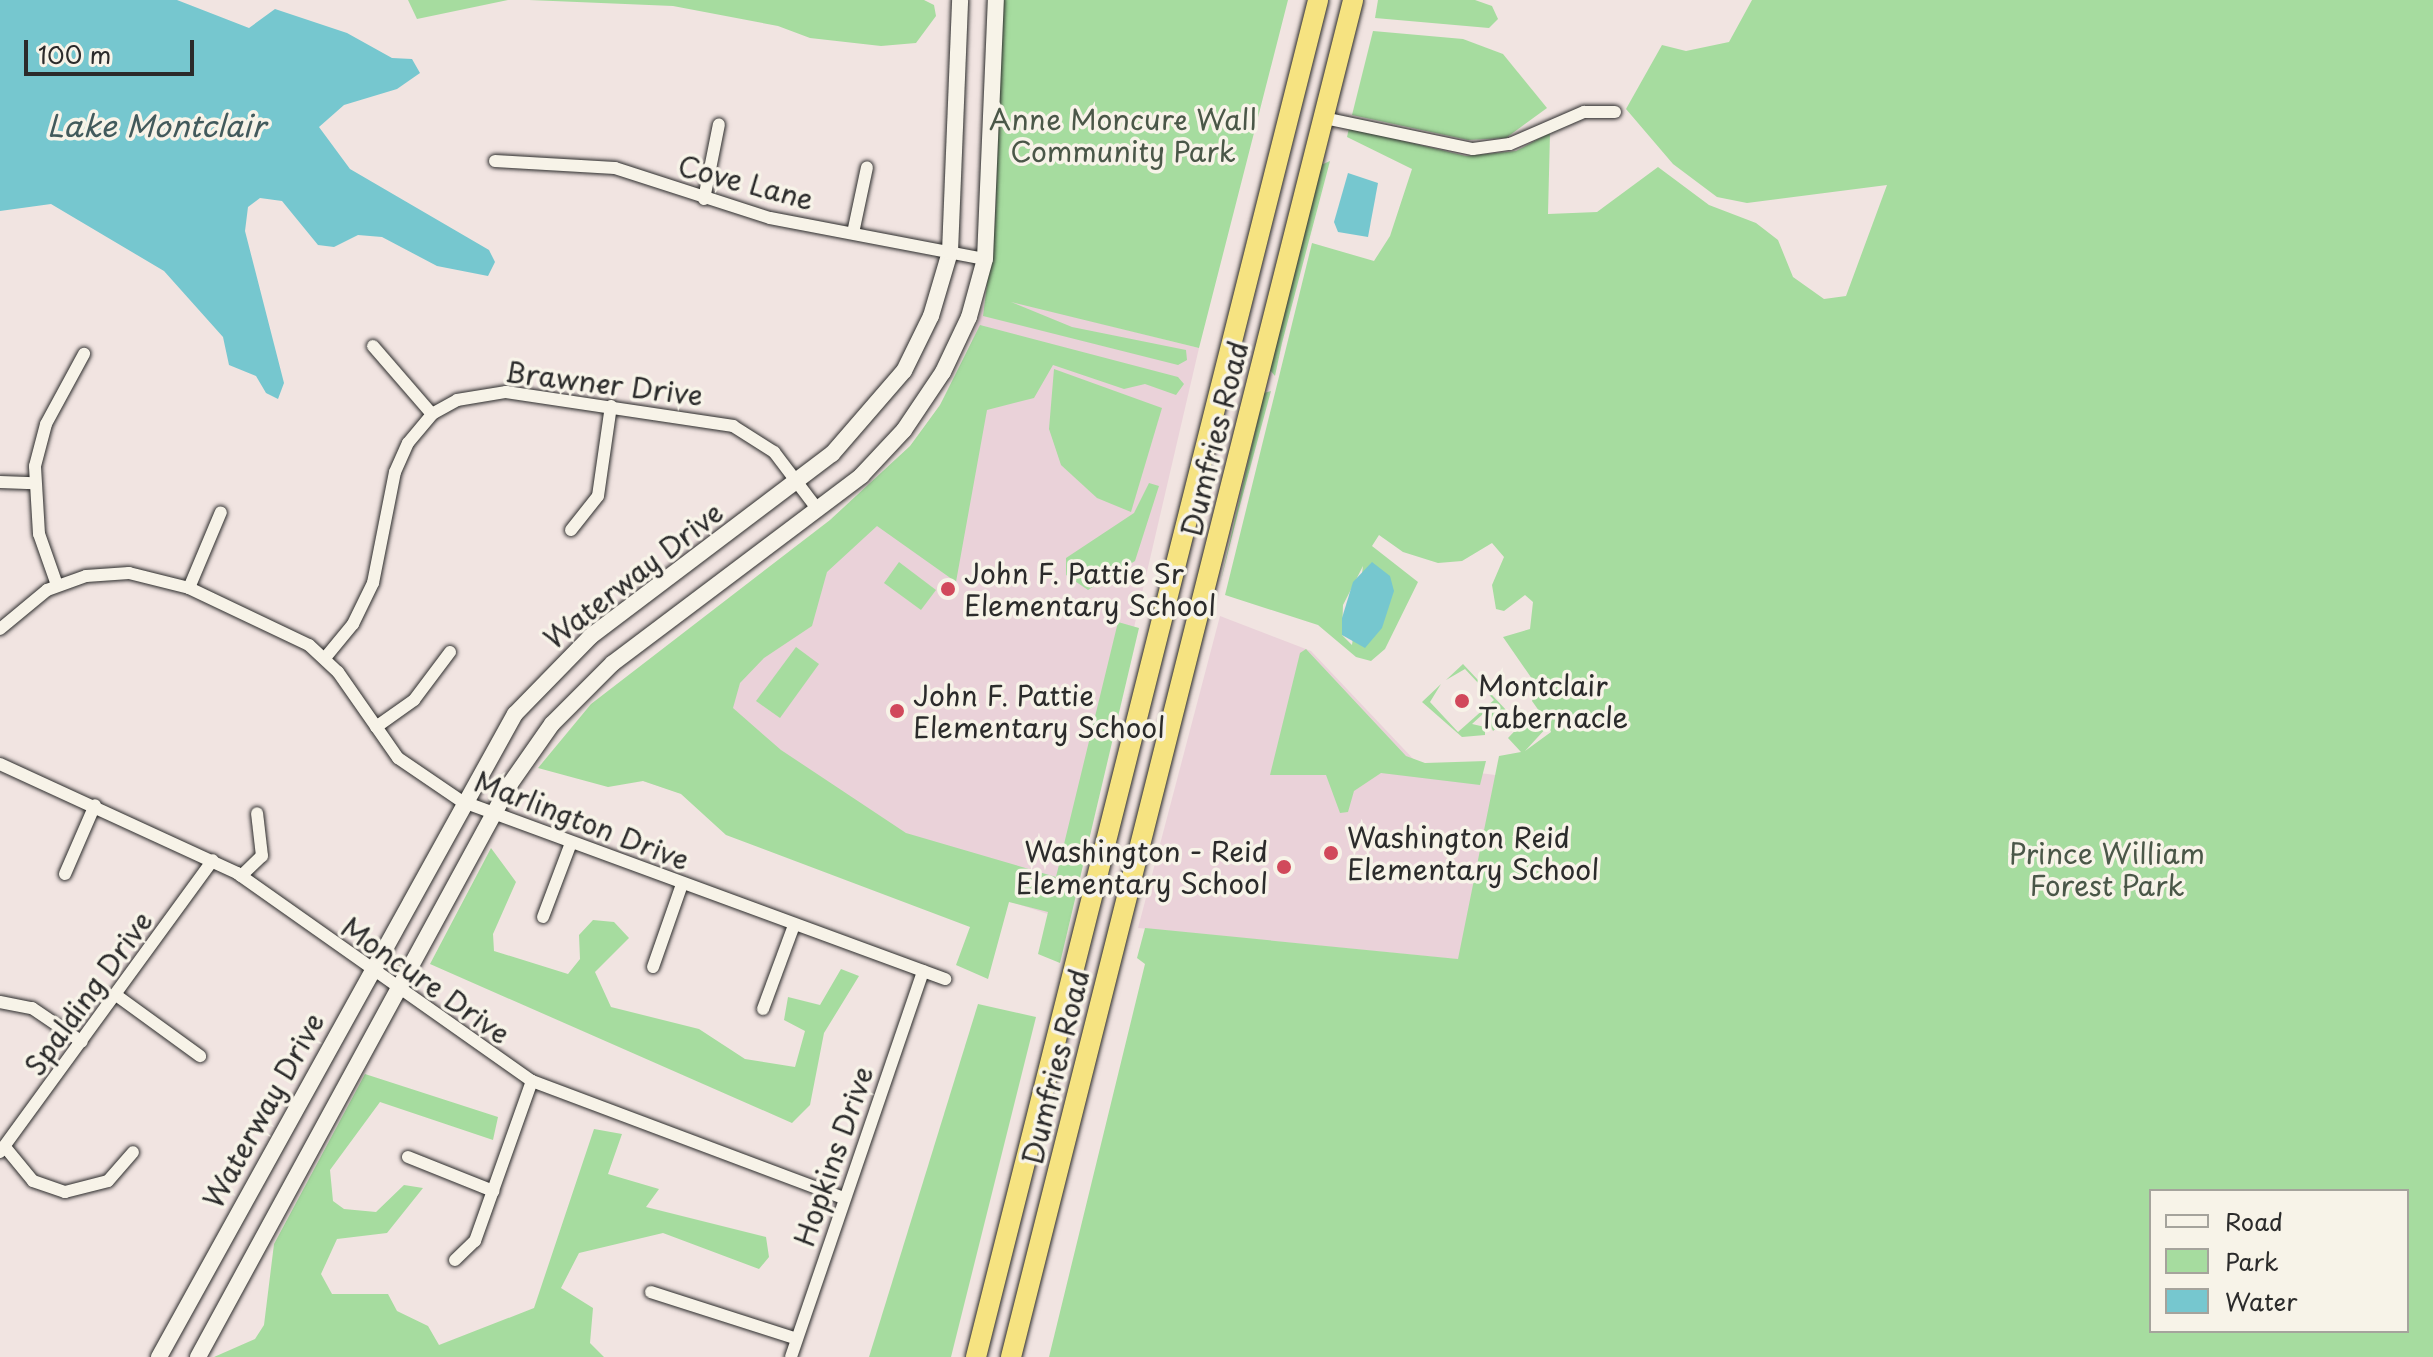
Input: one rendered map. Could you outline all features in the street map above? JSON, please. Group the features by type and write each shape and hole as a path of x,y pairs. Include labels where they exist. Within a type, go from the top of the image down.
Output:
{"highway":[{"name":"Dumfries Road","path":"976,1357 1318,0"},
{"name":"Dumfries Road","path":"1011,1357 1353,0"},
{"path":"1070,980 1104,986"}],"street":[{"name":"Waterway Drive","path":"159,1357 461,801 515,714 559,664 855,433 904,371 931,316 950,252 960,0"},
{"name":"Waterway Drive","path":"198,1357 528,757 587,687 818,510 886,451 925,402 964,329 985,259 996,0"},
{"path":"1324,118 1473,149 1510,144 1584,112 1615,112"},
{"path":"704,199 719,124"},
{"name":"Cove Lane","path":"495,161 615,168 704,199 985,259"},
{"path":"853,233 867,167"},
{"path":"325,658 364,606 400,459 432,414 373,346"},
{"path":"57,585 39,534 34,483 46,424 84,354"},
{"name":"Brawner Drive","path":"432,414 457,400 495,392 611,406 733,426 763,443 818,510"},
{"path":"571,530 598,496 611,406"},
{"path":"0,482 34,483"},
{"path":"189,588 221,512"},
{"name":"Marlington Drive","path":"0,629 57,585 129,573 189,588 290,633 325,658 407,767 461,801 493,817 945,979"},
{"path":"376,727 414,700 450,652"},
{"name":"Moncure Drive","path":"0,764 95,805 241,876 369,971 532,1081 843,1198"},
{"path":"65,874 95,805"},
{"path":"241,876 262,856 257,813"},
{"path":"543,917 571,843"},
{"name":"Spalding Drive","path":"2,1149 213,860"},
{"path":"653,967 682,884"},
{"path":"763,1009 794,925"},
{"name":"Hopkins Drive","path":"791,1357 923,971"},
{"path":"116,995 200,1056"},
{"path":"0,1002 32,1008 82,1042"},
{"path":"455,1260 475,1241 532,1081"},
{"path":"2,1149 33,1181 65,1192 108,1181 133,1152"},
{"path":"408,1157 493,1191"},
{"path":"651,1292 797,1339"}],"shaded area":[{"name":"John F. Pattie Sr Elementary School","path":"987,295 1199,348 1066,920 564,755 881,491 961,374"},
{"name":"Washington Reid Elementary School","path":"1220,616 1311,651 1419,765 1518,778 1486,962 1138,928"}],"green space":[{"path":"408,0 508,0 417,19"},
{"path":"529,0 924,0 934,5 936,16 916,43 881,46 810,38 778,26 673,6"},
{"name":"Anne Moncure Wall Community Park","path":"1002,0 1288,0 1199,348 1011,302 1072,327 1186,350 1187,360 1178,365 983,316 995,221"},
{"path":"1378,0 1475,0 1492,6 1498,19 1489,28 1375,18"},
{"name":"Prince William Forest Park","path":"1752,0 2433,0 2433,1357 1049,1357 1145,964 1137,958 1145,928 1458,959 1499,756 1521,752 1508,738 1533,712 1548,726 1525,751 1551,732 1549,725 1532,701 1537,686 1503,637 1530,629 1533,602 1525,595 1504,611 1496,609 1492,585 1504,557 1492,543 1462,561 1438,563 1403,552 1379,535 1372,546 1418,582 1385,649 1371,661 1356,657 1318,625 1225,595 1312,243 1374,261 1390,236 1412,169 1347,137 1349,128 1466,156 1516,151 1550,133 1548,214 1597,212 1658,167 1709,205 1756,223 1778,240 1793,277 1824,299 1846,296 1887,185 1747,203 1717,197 1673,164 1626,109 1662,45 1686,51 1729,42","holes":["1363,566 1352,645 1342,635 1343,605"]},
{"path":"1373,31 1463,39 1503,54 1547,108 1506,138 1468,140 1352,115"},
{"path":"1330,161 1275,376 1270,370 1321,165"},
{"path":"980,325 1178,377 1184,384 1176,395 1145,384 1124,389 1053,365 1034,398 987,410 956,582 877,526 827,572 812,626 764,658 740,683 733,708 781,750 906,833 1056,877 1118,622 1139,628 1060,963 1038,954 1048,912 1009,902 988,979 956,965 970,927 726,835 681,794 643,781 608,787 538,768 591,704 830,520 910,446 940,405"},
{"path":"1054,369 1162,408 1131,512 1097,498 1061,465 1049,429"},
{"path":"1271,391 1239,509 1220,584 1264,393"},
{"path":"1149,483 1159,486 1135,561 1088,590 1066,575 1066,558 1134,513"},
{"path":"899,562 936,590 921,610 884,583"},
{"path":"796,647 819,664 780,718 756,701"},
{"path":"1306,649 1406,756 1425,763 1486,761 1480,785 1381,773 1354,791 1348,812 1340,813 1326,775 1270,775 1300,653"},
{"path":"1463,664 1507,711 1504,723 1492,712 1502,724 1493,731 1484,713 1472,724 1485,727 1485,735 1462,737 1422,702 1441,684 1430,702 1458,732 1494,700 1465,669 1446,680"},
{"path":"491,848 516,882 493,934 494,951 568,974 580,959 579,935 593,920 614,922 629,938 595,972 611,1007 699,1029 745,1059 795,1067 805,1031 784,1020 788,997 820,1005 841,969 859,976 824,1033 810,1105 792,1123 430,964"},
{"path":"978,1004 1036,1017 951,1357 869,1357"},
{"path":"365,1074 498,1117 493,1140 380,1102 330,1170 333,1201 344,1209 376,1212 404,1185 423,1188 387,1233 337,1239 321,1274 332,1294 388,1294 397,1311 428,1326 439,1345 534,1308 594,1129 622,1134 608,1174 659,1189 646,1207 766,1237 769,1257 759,1269 663,1233 579,1253 561,1288 593,1308 590,1343 604,1357 214,1357 255,1339 264,1325 274,1244"}],"water":[{"name":"Lake Montclair","path":"0,0 177,0 249,28 275,9 347,33 392,58 412,59 420,73 397,89 344,105 319,127 350,169 489,250 495,262 488,276 437,266 382,237 358,235 334,247 318,245 282,201 260,198 248,207 245,231 284,383 278,399 266,393 256,376 229,365 223,337 164,271 51,204 0,211"},
{"path":"1348,173 1378,183 1368,237 1338,232 1334,222"},
{"path":"1372,562 1390,576 1394,591 1382,628 1365,648 1342,635 1342,618 1353,582"}],"place":[{"name":"John F. Pattie Sr Elementary School","path":"948,589"},
{"name":"Montclair Tabernacle","path":"1462,701"},
{"name":"John F. Pattie Elementary School","path":"897,711"},
{"name":"Washington Reid Elementary School","path":"1331,853"},
{"name":"Washington - Reid Elementary School","path":"1284,867"}]}
